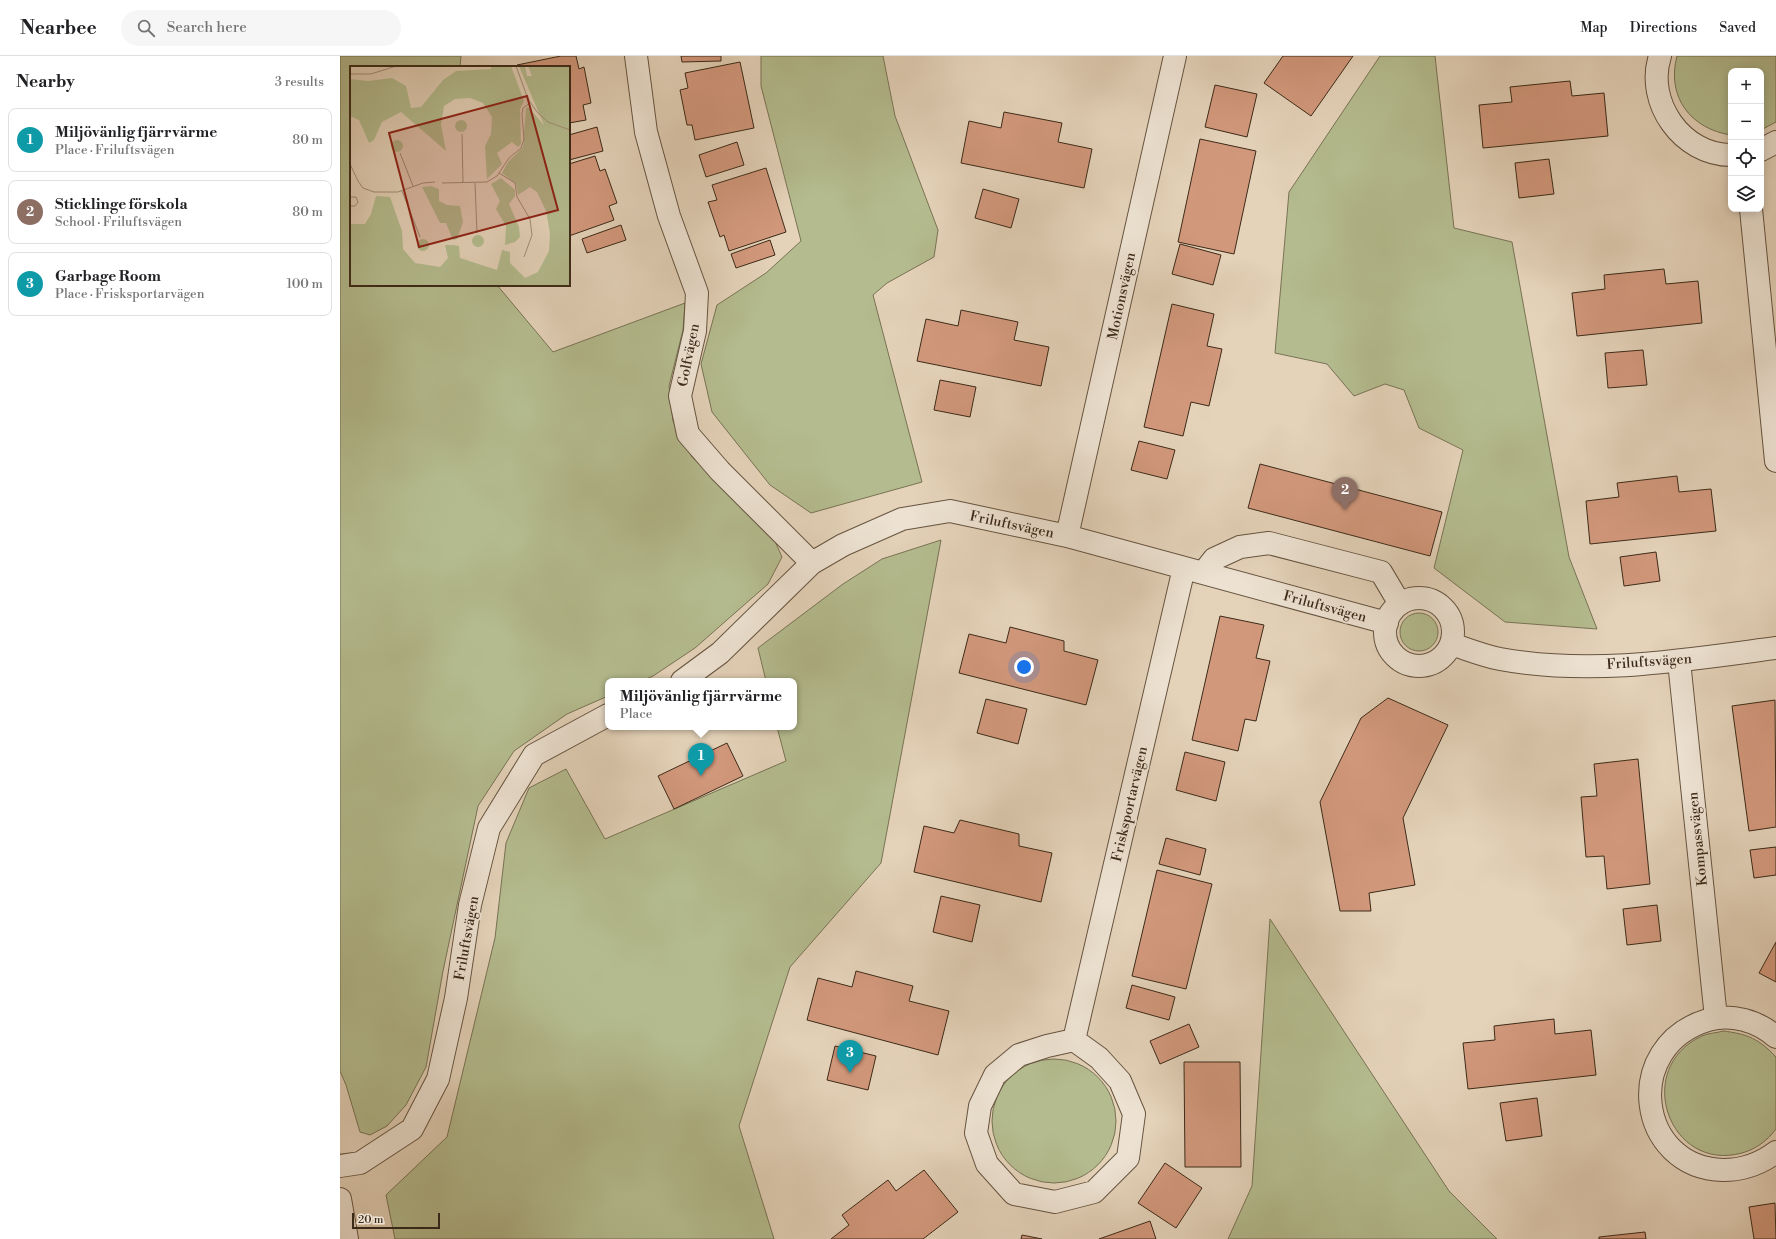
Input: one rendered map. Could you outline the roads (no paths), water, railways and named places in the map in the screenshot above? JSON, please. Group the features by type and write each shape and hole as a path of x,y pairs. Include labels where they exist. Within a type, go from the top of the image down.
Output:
{"street":[{"name":"Golfvägen","path":"636,56 646,132 669,216 696,293 695,331 680,396 688,434 720,471 812,563"},
{"name":"Motionsvägen","path":"1067,536 1175,56"},
{"path":"1660,56 1657,64 1657,86 1662,107 1673,126 1687,139 1705,149 1728,154"},
{"path":"1764,148 1776,142"},
{"path":"1751,212 1776,461"},
{"name":"Friluftsvägen","path":"686,678 720,653 812,563 843,545 902,519 950,511 1067,536 1387,623"},
{"path":"1194,570 1240,547 1269,543 1381,572 1400,604"},
{"name":"Frisksportarvägen","path":"1074,1040 1194,570"},
{"path":"1418,598 1431,601 1443,608 1452,625 1453,635 1451,644 1445,654 1437,661 1427,665 1405,663 1390,650 1385,632 1392,612 1400,604 1418,598"},
{"name":"Friluftsvägen","path":"1451,644 1500,659 1574,666 1679,660 1776,648"},
{"name":"Kompassvägen","path":"1679,660 1716,1018"},
{"name":"Friluftsvägen","path":"340,1166 360,1163 412,1129 438,1079 456,998 470,905 490,828 534,755 605,718"},
{"path":"1776,1037 1767,1029 1743,1019 1716,1018 1692,1025 1672,1040 1657,1061 1650,1085 1651,1110 1655,1124 1672,1149 1687,1160 1712,1170 1738,1170 1764,1161 1776,1152"},
{"path":"1074,1040 1099,1058 1120,1081 1134,1114 1128,1158 1094,1192 1055,1202 1014,1194 986,1164 976,1133 980,1106 995,1075 1019,1055 1047,1046 1074,1040"},
{"path":"340,1199 347,1239"}],"place":[{"name":"Sticklinge förskola","path":"1345,510"},
{"name":"Miljövänlig fjärrvärme","path":"701,776"},
{"name":"Garbage Room","path":"850,1073"}]}
